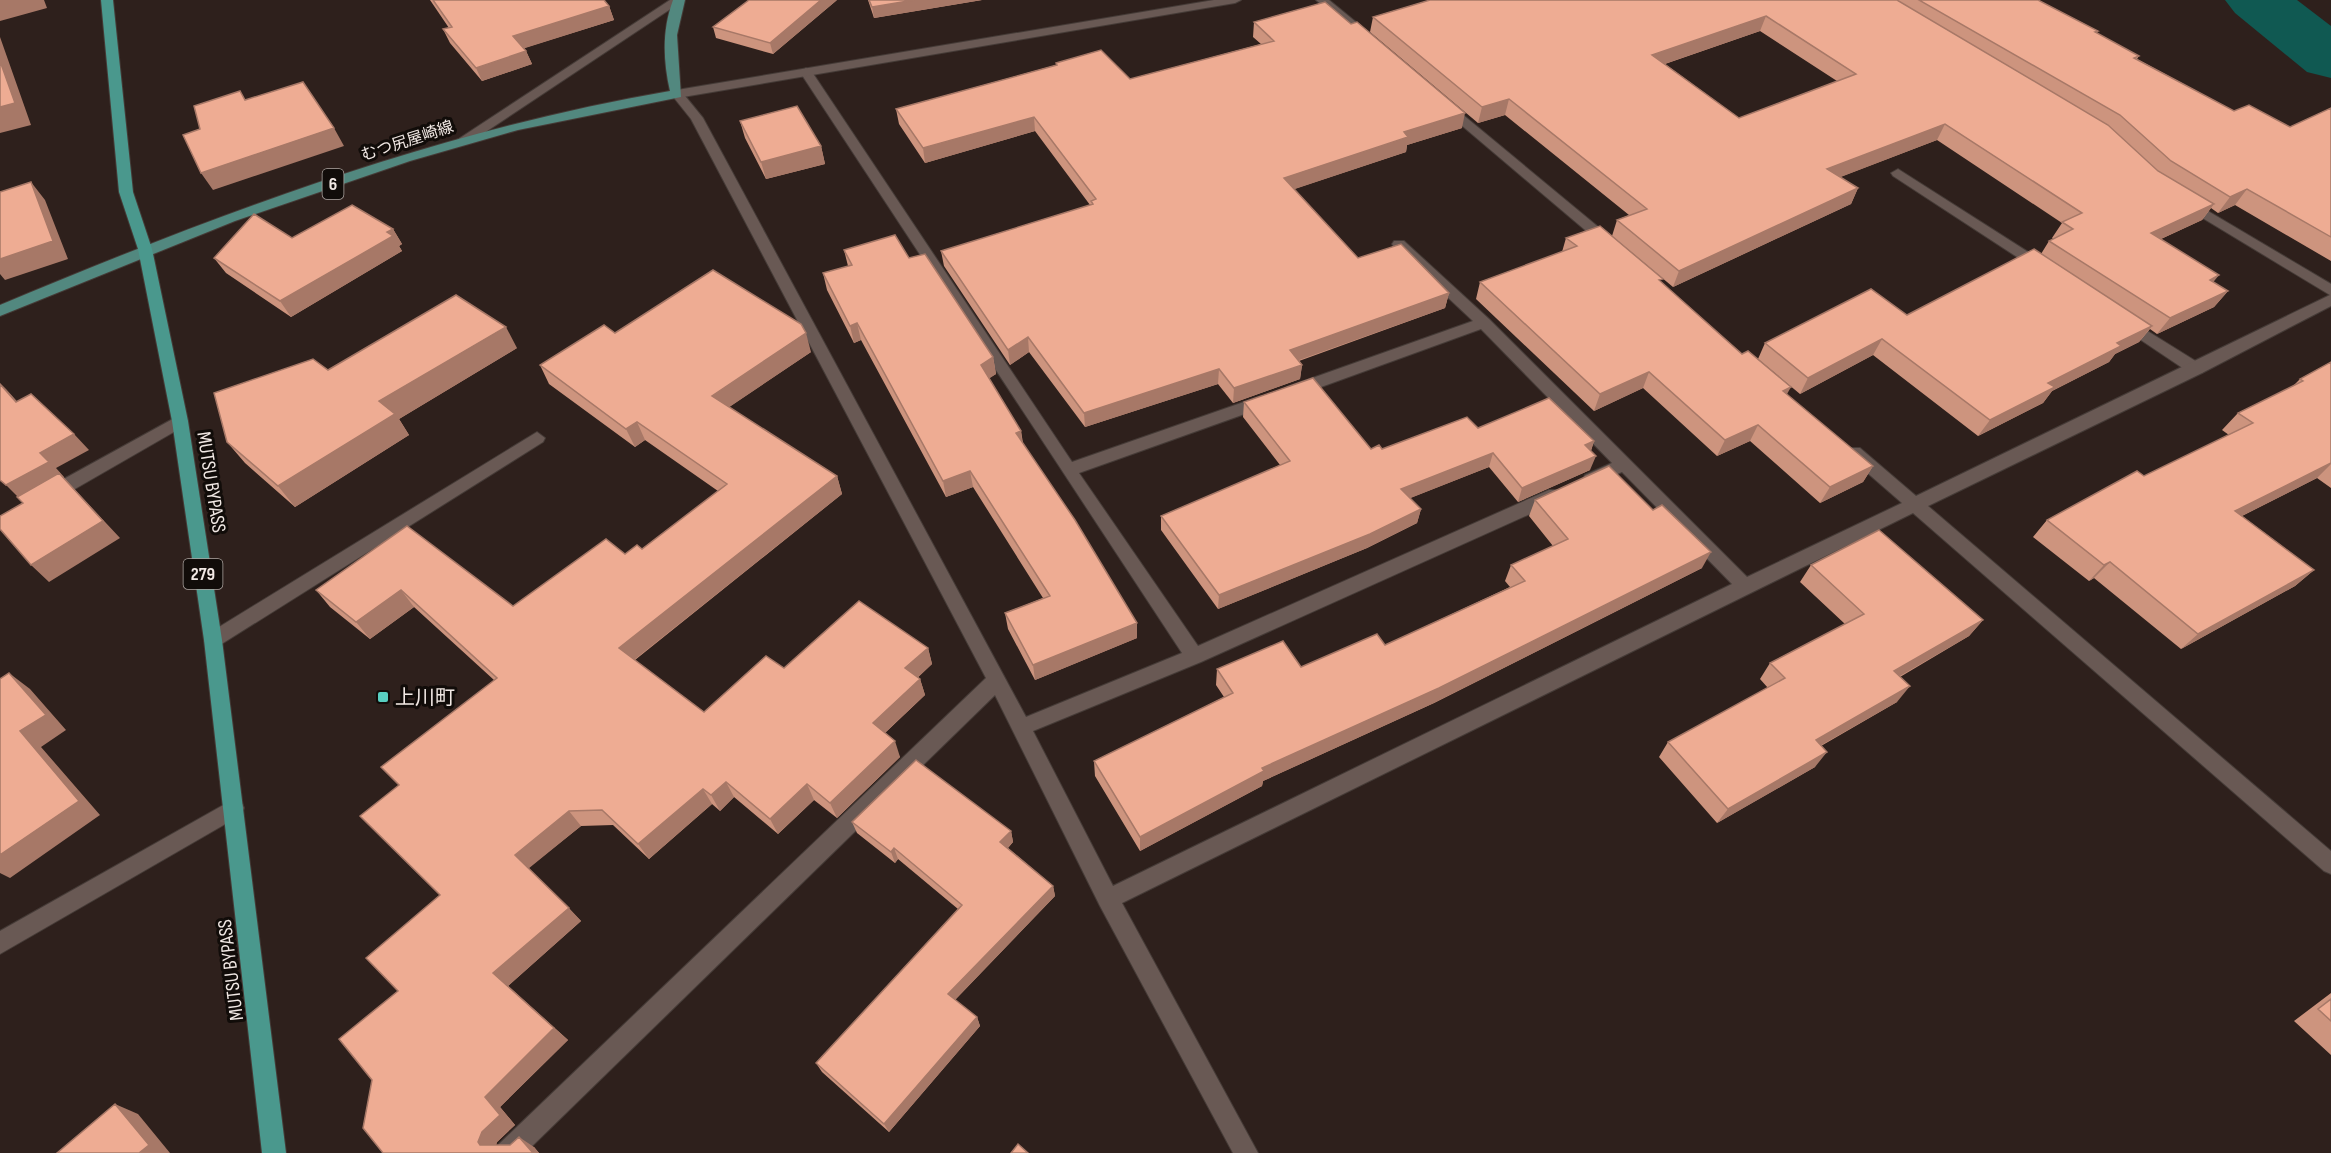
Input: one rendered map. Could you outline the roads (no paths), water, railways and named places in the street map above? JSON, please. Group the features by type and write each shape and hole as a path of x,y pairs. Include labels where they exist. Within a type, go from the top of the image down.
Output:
{"highway":[{"name":"MUTSU BYPASS","path":"107,0 126,192 145,249 180,421 213,640 274,1153"}],"main road":[{"path":"677,94 670,68 670,40 671,17 678,0"},
{"name":"むつ尻屋崎線","path":"0,310 145,249 464,140 533,122 677,94"}],"street":[{"path":"464,140 678,0"},
{"path":"677,94 1235,0"},
{"path":"1322,0 1378,47"},
{"path":"806,72 1068,470 1194,656"},
{"path":"677,94 697,118 997,680 1108,899 1246,1153"},
{"path":"1433,94 1625,257"},
{"path":"1898,173 2057,278"},
{"path":"2173,194 2331,291"},
{"path":"1399,244 1484,323 1745,586"},
{"path":"1108,899 1745,586 2196,369 2331,300"},
{"path":"2117,317 2196,369"},
{"path":"1068,470 1484,323"},
{"path":"30,506 180,421"},
{"path":"213,640 537,438"},
{"path":"1843,443 2331,864"},
{"path":"1020,728 1194,656 1625,464"},
{"path":"508,1153 997,680"},
{"path":"0,943 234,808"}],"waterway":[{"path":"2257,0 2331,58"}],"place":[{"name":"上川町","path":"383,697"}]}
